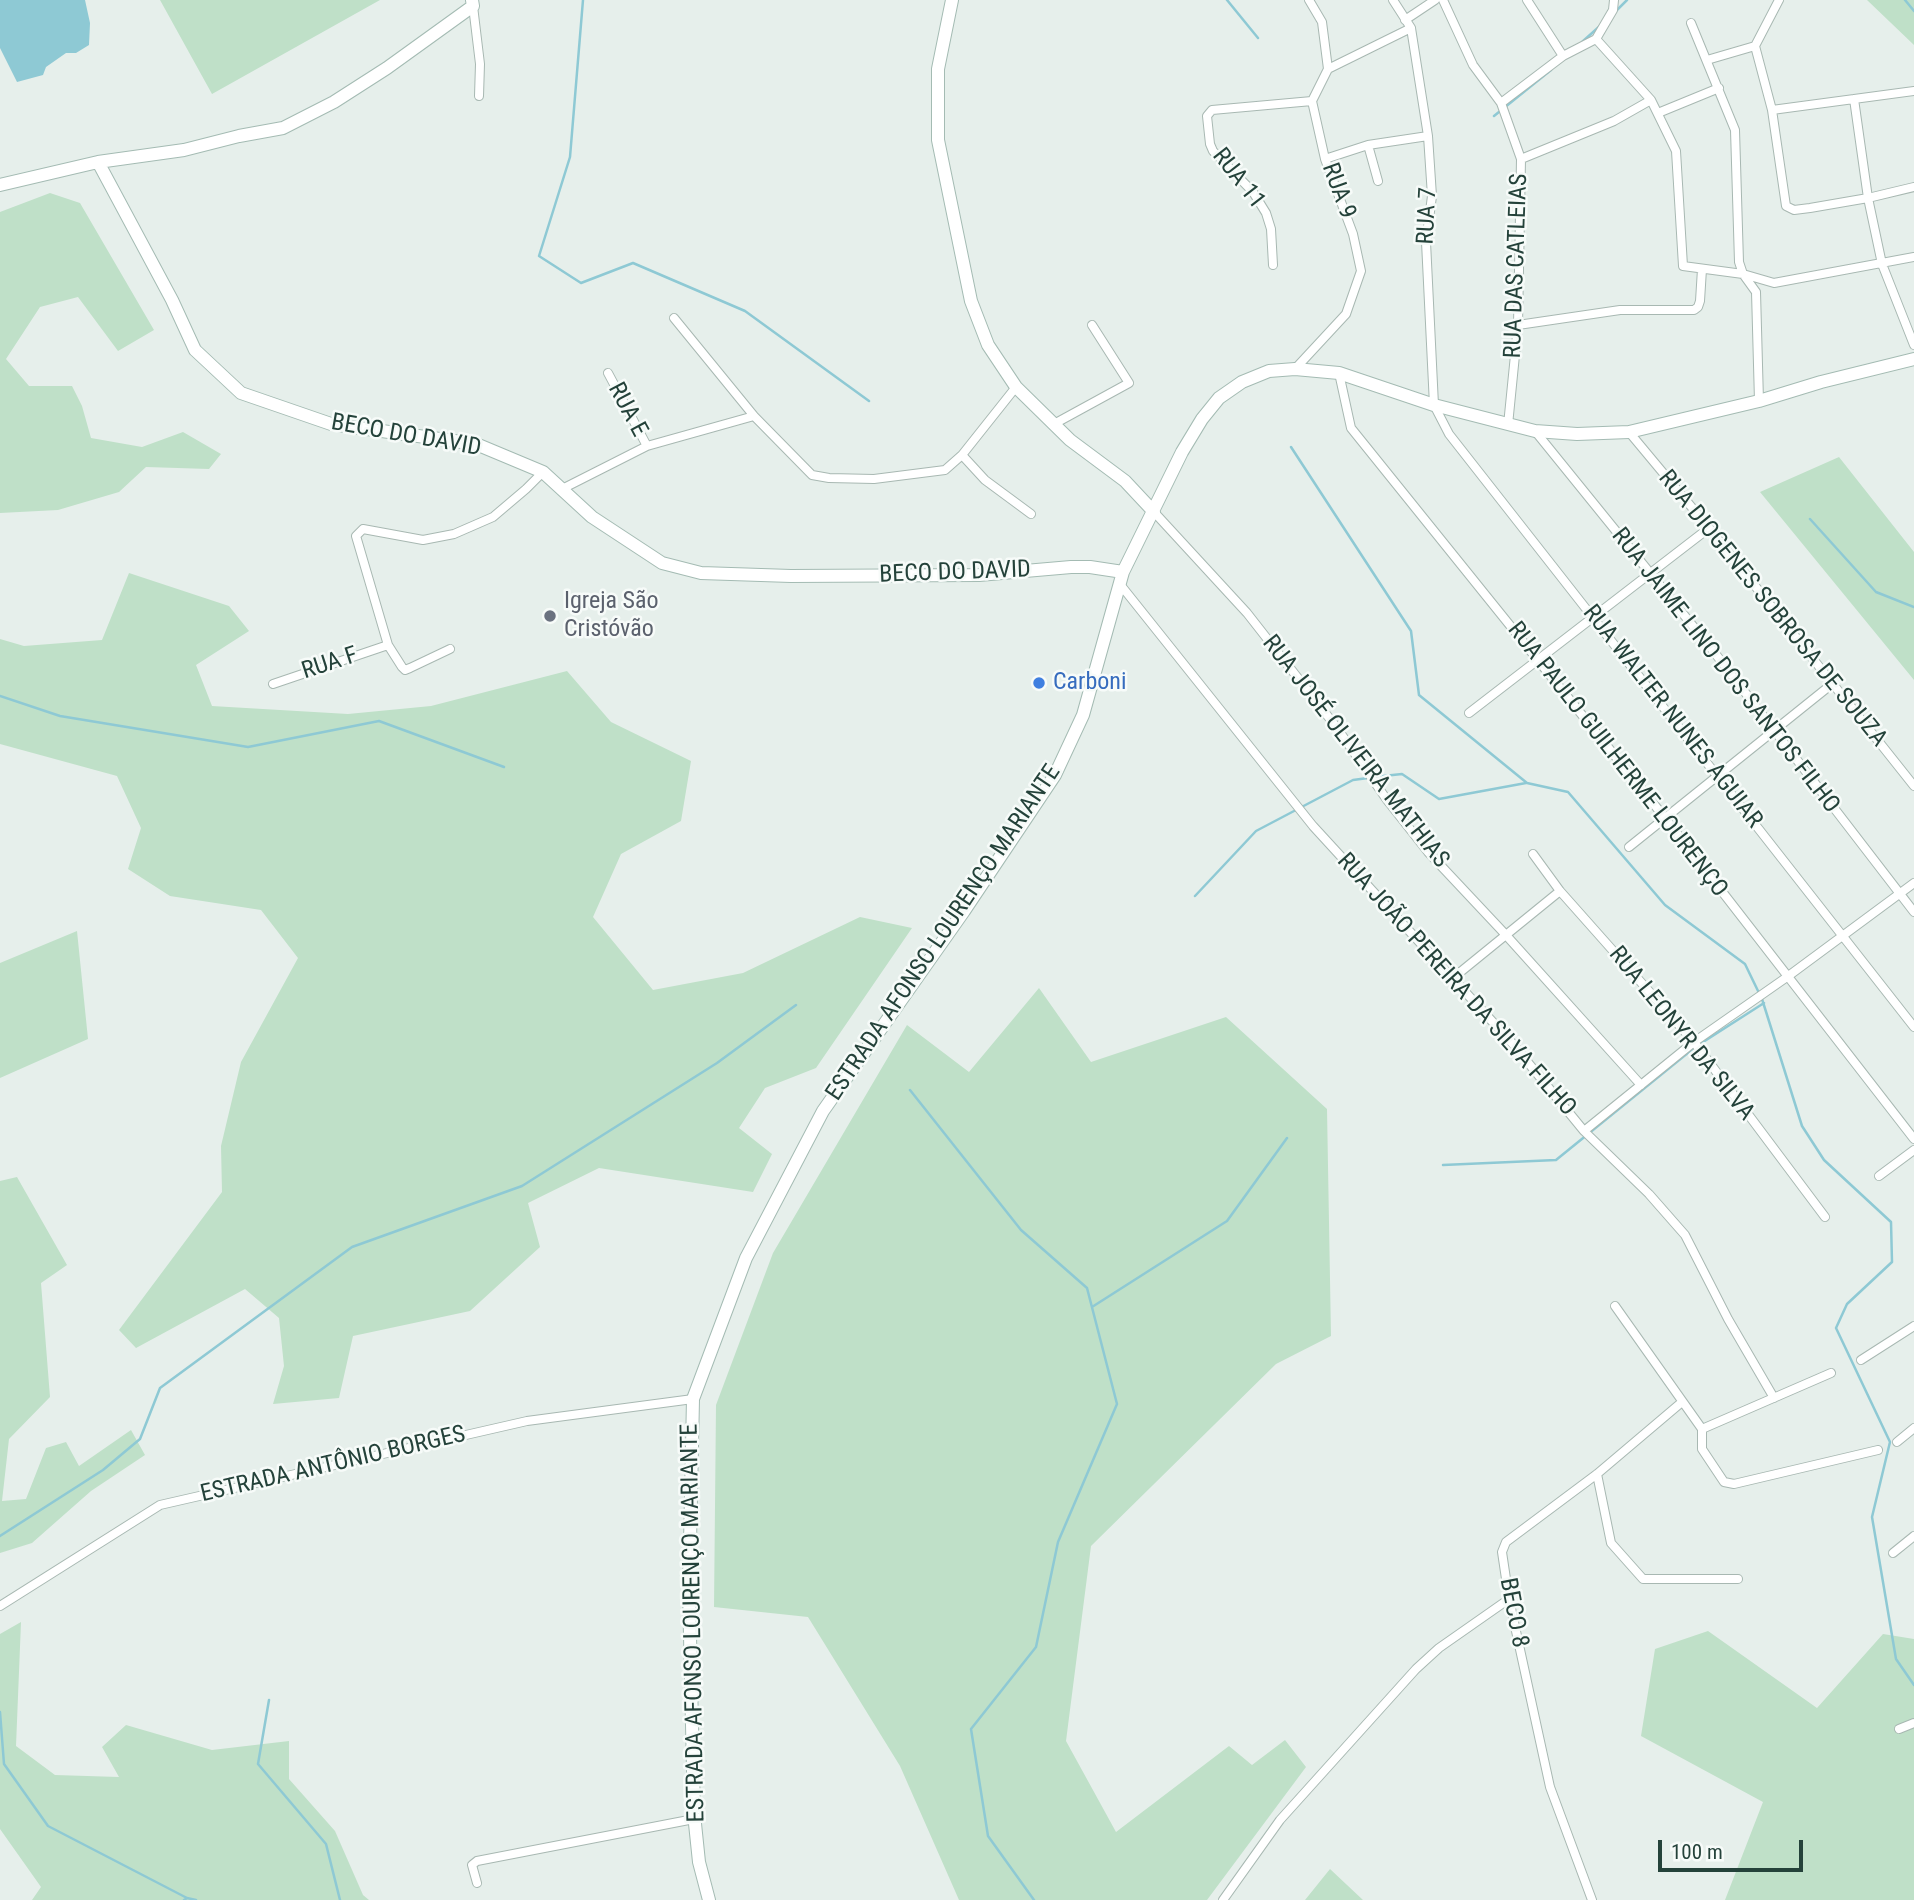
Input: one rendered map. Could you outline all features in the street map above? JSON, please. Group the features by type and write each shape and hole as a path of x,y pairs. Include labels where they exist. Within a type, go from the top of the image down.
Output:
{"main road":[{"path":"952,0 938,69 938,140 971,301 988,345 1016,387 1070,440 1125,481 1154,512"},
{"path":"0,185 98,162 184,150 239,135 283,128 334,102 376,75 472,3"},
{"name":"BECO DO DAVID","path":"98,162 172,300 195,350 241,393 331,424 475,444 543,472 592,517 662,563 701,573 791,576 979,575 1080,567 1121,577"},
{"name":"ESTRADA AFONSO LOURENÇO MARIANTE","path":"709,1900 699,1862 694,1819 689,1591 693,1399 747,1258 823,1111 964,911 1055,775 1083,715 1121,577 1182,452 1202,419 1219,398 1242,382 1269,372 1295,369 1339,373 1434,405 1535,431 1577,434 1629,432 1759,401 1821,382 1914,359"}],"street":[{"path":"1310,0 1322,22 1328,69 1312,102"},
{"path":"1328,69 1411,28 1393,0"},
{"path":"1405,20 1435,0"},
{"name":"RUA DAS CATLEIAS","path":"1443,0 1473,65 1501,103 1521,159 1518,325 1508,425"},
{"path":"1527,0 1563,56"},
{"path":"1501,103 1563,56 1596,39 1613,9 1614,0"},
{"path":"1779,0 1755,46 1772,110 1786,206 1790,209 1868,198 1914,187"},
{"path":"472,3 480,64 479,96"},
{"path":"1691,23 1735,130 1739,262 1743,274 1756,292 1759,401"},
{"name":"RUA 7","path":"1411,28 1428,136 1432,196 1426,242 1426,277 1433,348 1434,405"},
{"path":"1596,39 1651,100 1676,152 1682,266 1743,274 1774,283 1914,257"},
{"path":"1707,60 1755,46"},
{"path":"1658,113 1719,88"},
{"path":"1772,110 1914,91"},
{"path":"1854,99 1868,198 1882,264 1914,345"},
{"path":"1521,159 1614,121 1651,100"},
{"name":"RUA 9","path":"1295,369 1346,314 1360,271 1353,234 1325,159 1312,102"},
{"name":"RUA 11","path":"1273,265 1271,229 1266,213 1253,192 1213,151 1207,116 1212,110 1312,102"},
{"path":"1325,159 1368,145 1428,136"},
{"path":"1368,145 1378,181"},
{"path":"1518,325 1620,310 1694,310 1700,301 1702,269"},
{"path":"674,318 754,416 812,475 874,479 945,470 962,455 1016,387"},
{"path":"1054,424 1129,383 1092,325"},
{"name":"RUA E","path":"608,373 647,446"},
{"name":"RUA PAULO GUILHERME LOURENÇO","path":"1339,373 1351,428 1665,818 1914,1139"},
{"name":"RUA WALTER NUNES AGUIAR","path":"1434,405 1449,434 1914,1027"},
{"path":"562,489 647,446 754,416"},
{"name":"RUA JAIME LINO DOS SANTOS FILHO","path":"1535,431 1714,652 1914,912"},
{"name":"RUA DIOGENES SOBROSA DE SOUZA","path":"1629,432 1709,528 1914,786"},
{"path":"962,455 985,480 1031,514"},
{"path":"450,649 405,670 388,645 356,536 363,529 423,540 454,534 493,517 543,472"},
{"name":"RUA JOSÉ OLIVEIRA MATHIAS","path":"1154,512 1247,612 1428,852 1505,933 1641,1085"},
{"path":"1469,713 1709,528"},
{"name":"RUA JOÃO PEREIRA DA SILVA FILHO","path":"1121,577 1313,826 1512,1043 1584,1131 1649,1194 1685,1235 1728,1319 1774,1398"},
{"name":"RUA F","path":"272,684 388,645"},
{"path":"1629,847 1832,684"},
{"name":"RUA LEONYR DA SILVA","path":"1533,854 1560,891 1694,1042 1825,1217"},
{"path":"1584,1131 1694,1042 1914,883"},
{"path":"1452,978 1560,891"},
{"path":"1879,1175 1914,1150"},
{"path":"1615,1306 1702,1429 1702,1449 1724,1482 1734,1483 1878,1450"},
{"path":"1861,1360 1914,1326"},
{"path":"1702,1429 1831,1373"},
{"name":"ESTRADA ANTÔNIO BORGES","path":"0,1606 160,1505 527,1421 693,1399"},
{"name":"BECO 8","path":"1592,1900 1550,1787 1509,1599 1502,1552 1506,1542 1597,1474 1682,1402"},
{"path":"1897,1441 1914,1428"},
{"path":"1597,1474 1611,1543 1643,1579 1738,1579"},
{"path":"1893,1553 1914,1536"},
{"path":"1223,1900 1280,1820 1416,1669 1439,1647 1509,1599"},
{"path":"1899,1729 1914,1723"},
{"path":"477,1884 472,1865 477,1861 694,1819"}],"green space":[{"path":"160,0 380,0 212,94"},
{"path":"1867,0 1914,0 1914,45"},
{"path":"50,193 80,203 154,330 118,351 78,297 40,307 6,359 29,386 72,386 82,406 91,438 142,447 183,432 221,454 209,469 146,467 119,492 58,510 0,513 0,212"},
{"path":"1839,457 1914,552 1914,680 1760,492"},
{"path":"129,573 229,606 249,631 196,665 212,706 348,714 431,706 567,671 611,722 691,761 681,821 621,854 593,917 653,990 743,973 860,917 912,928 816,1068 765,1088 739,1128 772,1154 753,1192 599,1168 528,1203 540,1247 470,1311 353,1336 339,1398 273,1404 284,1366 279,1318 245,1289 136,1348 119,1330 222,1192 221,1146 241,1062 298,958 261,910 170,896 128,869 141,828 117,776 0,744 0,639 24,646 102,640"},
{"path":"77,931 88,1039 0,1078 0,963"},
{"path":"1039,988 1091,1062 1226,1017 1327,1109 1331,1336 1276,1364 1091,1546 1066,1741 1116,1832 1229,1746 1252,1765 1285,1740 1306,1767 1207,1900 959,1900 900,1766 808,1617 714,1607 716,1405 773,1253 907,1025 969,1072"},
{"path":"17,1177 67,1265 41,1283 50,1397 9,1439 2,1501 26,1499 46,1448 66,1442 79,1466 131,1430 145,1455 91,1491 32,1543 0,1553 0,1181"},
{"path":"21,1622 16,1746 55,1775 119,1777 102,1747 126,1725 212,1750 289,1741 289,1779 335,1831 363,1895 369,1900 32,1900 41,1887 0,1829 0,1634"},
{"path":"1708,1631 1817,1708 1883,1634 1914,1639 1914,1900 1725,1900 1763,1802 1641,1736 1655,1649"},
{"path":"1330,1869 1363,1900 1305,1900"}],"water":[{"path":"0,0 85,0 90,23 89,45 76,53 66,53 46,67 43,75 17,82 0,48"}],"waterway":[{"path":"583,0 570,157 539,256 581,283 633,263 745,311 869,401"},
{"path":"1227,0 1258,38"},
{"path":"1616,11 1627,0"},
{"path":"1905,0 1914,11"},
{"path":"1582,42 1601,25"},
{"path":"1494,116 1551,70"},
{"path":"1291,447 1411,631 1419,695 1527,783 1568,792 1665,905 1745,964 1759,993"},
{"path":"1810,519 1876,592 1914,607"},
{"path":"0,696 60,716 248,747 379,721 504,767"},
{"path":"1374,777 1402,774 1439,799 1526,783"},
{"path":"1195,896 1256,831 1353,780 1368,778"},
{"path":"1762,999 1802,1126 1824,1160 1891,1222 1892,1262 1847,1304 1836,1328 1890,1442 1872,1517 1896,1659 1914,1685"},
{"path":"1700,1044 1764,1003"},
{"path":"0,1536 103,1470 140,1439 160,1388 352,1247 522,1186 717,1063 796,1005"},
{"path":"1443,1165 1556,1160 1694,1048"},
{"path":"910,1090 1021,1230 1087,1288 1117,1404 1058,1542 1036,1647 971,1729 988,1836 1034,1900"},
{"path":"1092,1307 1227,1221 1287,1138"},
{"path":"269,1700 258,1764 326,1844 340,1900"},
{"path":"0,1712 4,1764 48,1826 187,1898"},
{"path":"184,1900 196,1900"}],"place":[{"name":"Igreja São Cristóvão","path":"550,616"},
{"name":"Carboni","path":"1039,683"}]}
